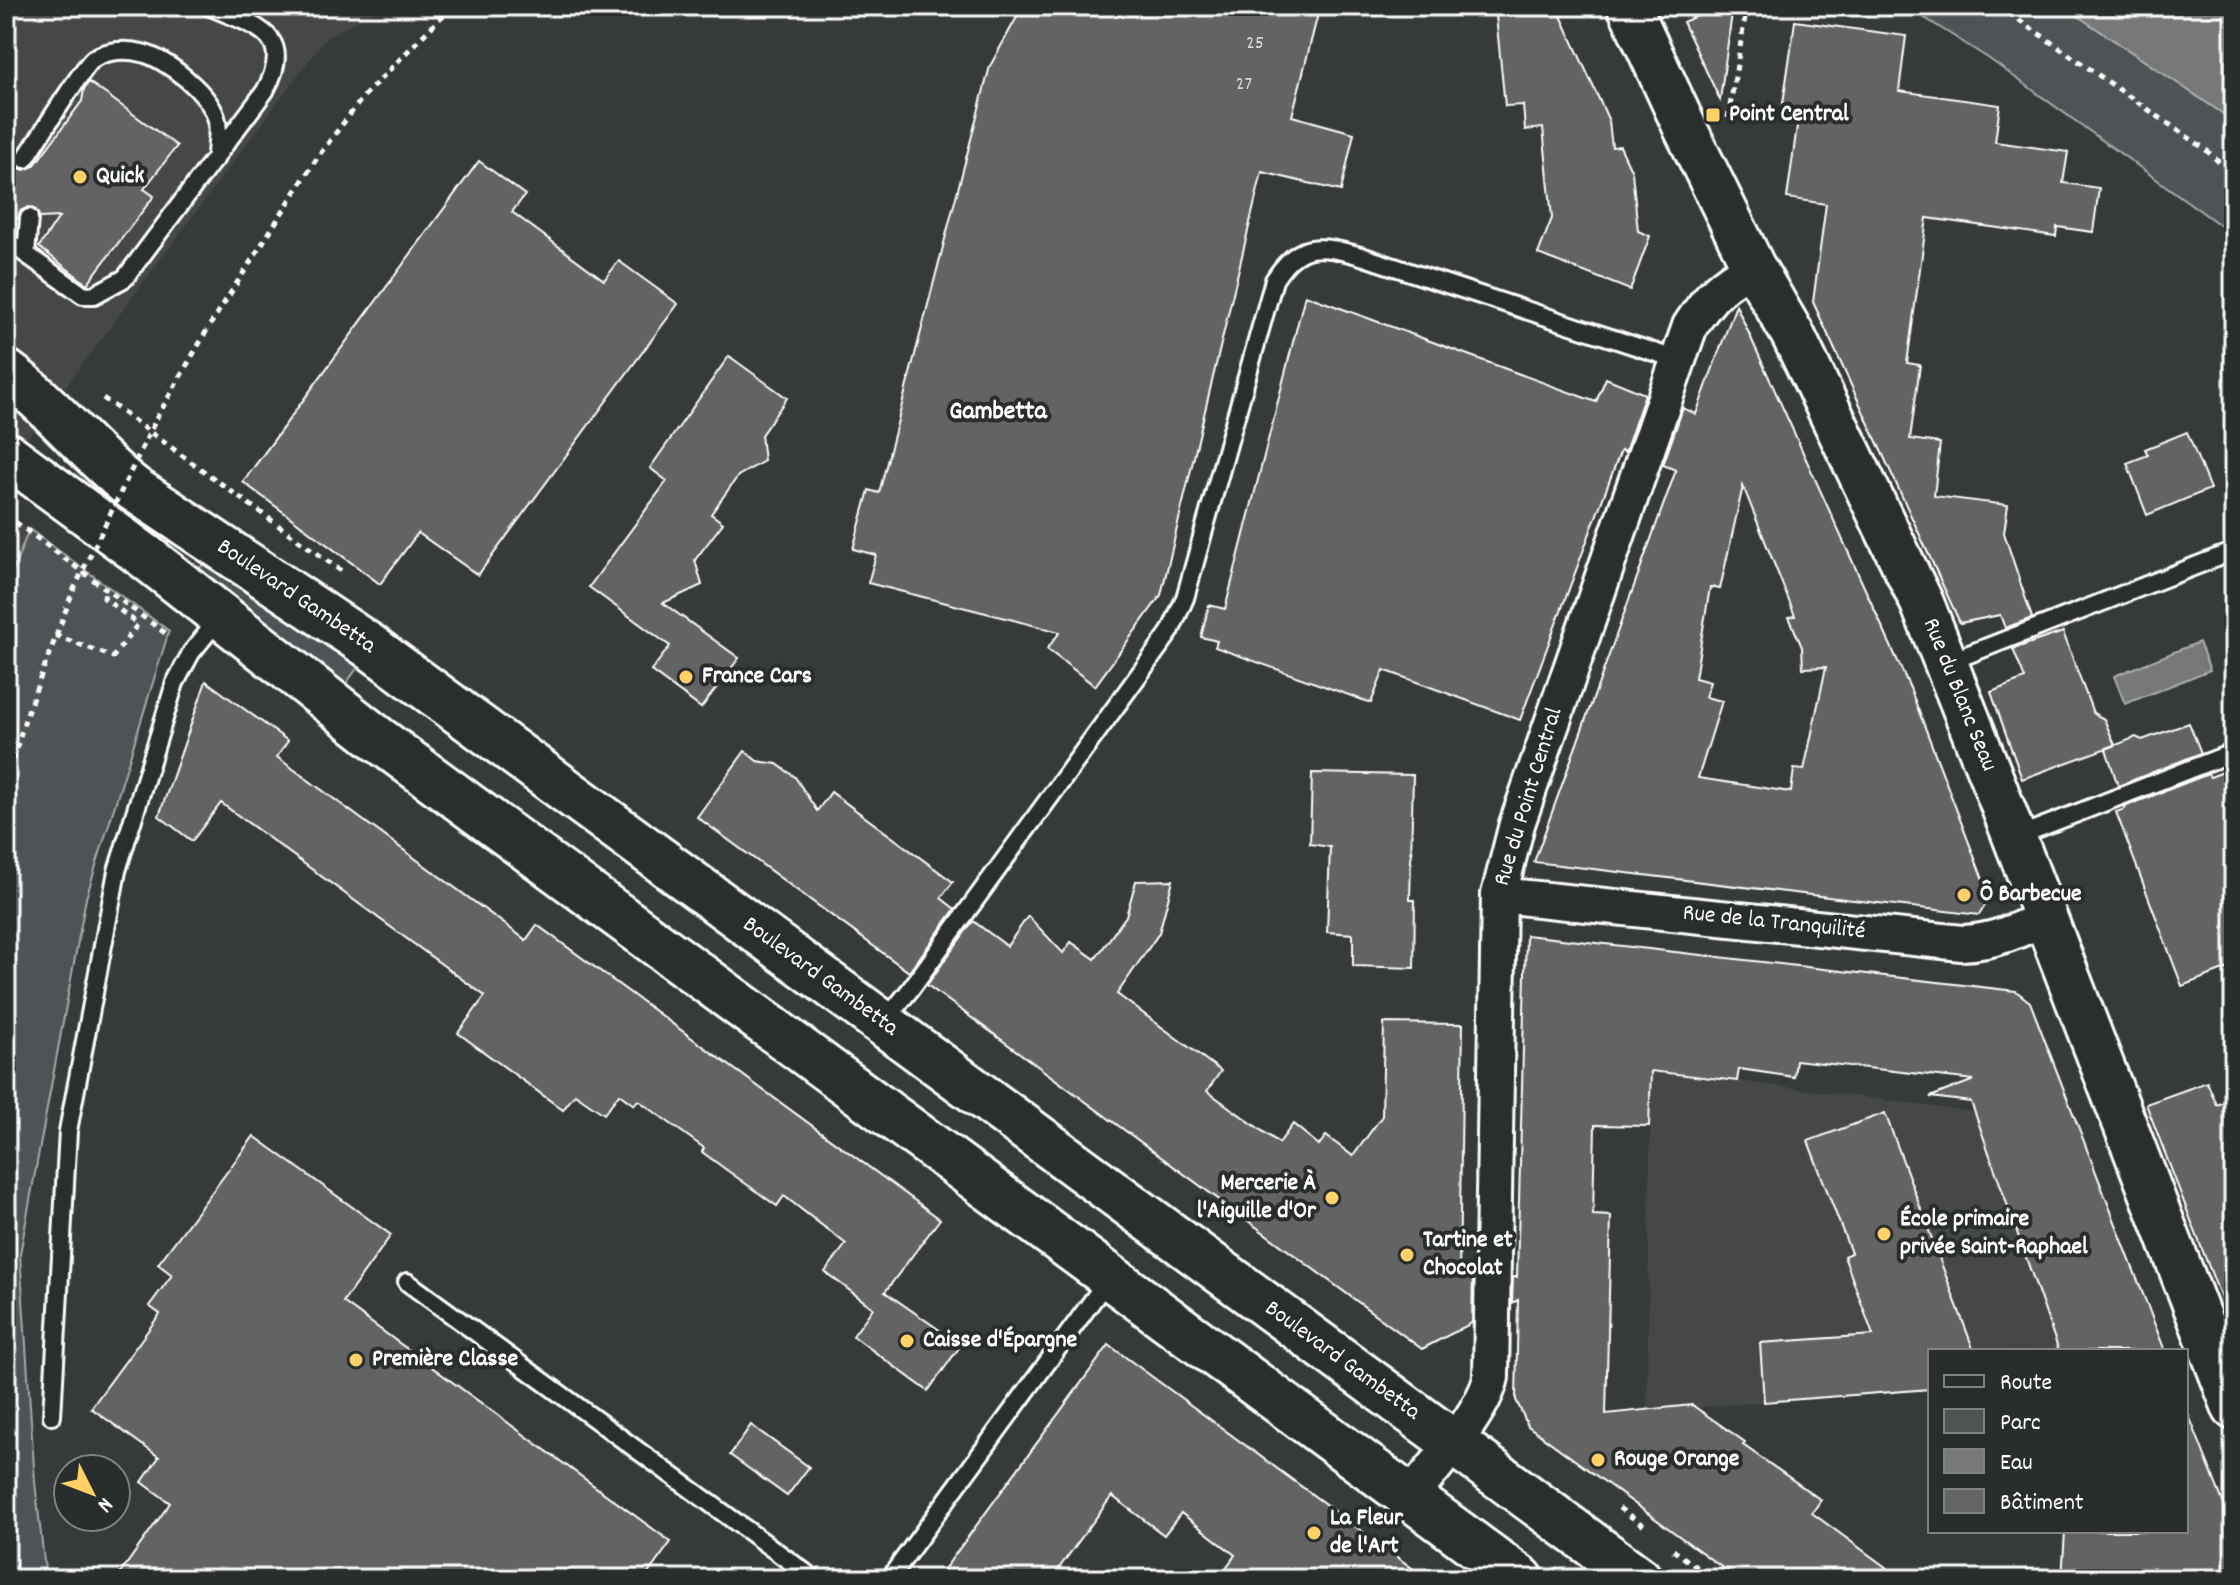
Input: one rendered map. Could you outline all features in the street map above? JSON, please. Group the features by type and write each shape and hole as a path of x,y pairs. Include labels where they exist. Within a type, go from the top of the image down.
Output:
{"main road":[{"name":"Boulevard Gambetta","path":"6,372 45,404 120,478 368,645 1639,1579"},
{"path":"6,454 115,533 378,739 1410,1498 1499,1572"}],"street":[{"name":"Rue du Blanc Seau","path":"1629,6 1753,266 1793,335 1922,603 2234,1408"},
{"name":"Rue du Point Central","path":"1410,1498 1485,1397 1491,1377 1499,895 1517,824 1690,326 1706,301 1723,284 1753,266"},
{"name":"Rue de la Tranquilité","path":"1499,895 1962,943 2002,937 2045,918"}],"lane":[{"path":"6,240 83,295 94,295 125,278 265,91 276,71 277,51 268,34 208,6"},
{"path":"25,159 93,59 119,50 143,53 191,83 206,100 217,120 216,158"},
{"path":"26,254 29,218"},
{"path":"883,1023 1170,632 1185,598 1274,280 1292,256 1304,249 1320,248 1361,256 1678,360"},
{"path":"1946,663 2234,551"},
{"path":"52,1416 64,1156 117,871 172,691 191,653 221,616"},
{"path":"2015,838 2234,752"},
{"path":"889,1579 1110,1277"},
{"path":"407,1282 814,1579"}],"path":[{"path":"6,783 26,716 73,591 156,419 203,335 319,155 372,87 452,6"},
{"path":"1716,190 1747,6"},
{"path":"1999,6 2205,149 2234,176"},
{"path":"100,396 267,517"},
{"path":"6,515 191,653"},
{"path":"55,635 113,657 138,624 104,598 106,588"}],"shaded area":[{"path":"6,6 383,6 325,39 6,467"},
{"path":"6,512 29,529 6,589"},
{"name":"École primaire privée Saint-Raphael","path":"1651,1069 2078,1126 2138,1349 1928,1349 1928,1389 1647,1411"}],"green space":[{"path":"1906,6 2063,6 2222,113 2234,123 2234,235 1988,58"},
{"path":"29,529 169,631 86,898 20,1254 35,1482 46,1579 6,1579 6,589"},
{"path":"206,560 361,663 342,689 197,572"}],"water":[{"path":"2063,6 2234,6 2234,123 2222,113"},
{"path":"2199,642 2210,670 2125,704 2114,676"}],"building":[{"path":"1023,6 1320,6 1292,116 1354,133 1341,191 1262,172 1161,595 1095,686 1047,649 1060,632 868,583 876,555 853,549 869,490 879,493 990,66"},
{"path":"1495,6 1546,6 1547,9 1558,9 1609,121 1612,147 1620,146 1632,172 1638,231 1650,236 1630,290 1538,254 1552,218 1543,128 1525,130 1523,105 1505,106"},
{"path":"1719,6 1733,6 1720,100 1683,22"},
{"path":"1795,21 1906,36 1899,91 2000,105 1995,142 2068,152 2063,183 2099,188 2093,232 2057,227 2056,236 1927,218 1907,363 1920,365 1910,439 1940,443 1934,496 2008,505 2004,533 2032,618 2005,628 2000,615 1960,623 1813,302 1826,204 1787,198 1798,119 1781,117"},
{"name":"Quick","path":"89,82 177,146 144,189 154,196 87,284 39,247 59,217 40,218 36,210 29,207 20,211 18,218 14,219 6,161 14,160 18,168 24,170 34,166 82,101"},
{"path":"479,161 525,195 512,212 604,280 619,261 678,304 478,575 418,533 380,584 243,482"},
{"path":"1305,295 1596,402 1606,378 1645,394 1520,720 1384,670 1371,703 1215,647 1217,641 1201,637 1209,605 1225,609"},
{"path":"1736,305 1910,688 1990,898 1979,915 1534,862 1676,470 1663,465 1683,408 1696,414","holes":["1743,486 1795,616 1789,617 1802,647 1803,668 1826,667 1804,770 1794,769 1791,792 1698,778 1722,701 1705,697 1710,682 1695,678 1710,587 1720,589"]},
{"path":"729,356 787,398 761,435 764,461 738,476 711,514 723,523 695,560 702,585 663,603 739,658 701,708 651,671 670,646 589,587 667,481 650,468"},
{"path":"2187,432 2210,489 2147,515 2127,463 2148,455 2145,449"},
{"path":"2063,632 2093,713 2104,719 2115,745 2022,779 1991,692 2025,679 2013,649"},
{"path":"206,681 288,741 277,757 526,940 537,925 940,1219 885,1292 961,1345 928,1391 853,1336 873,1308 825,1272 846,1244 784,1196 777,1206 702,1152 704,1148 638,1100 634,1105 619,1094 604,1114 575,1094 563,1110 458,1033 485,996 221,803 192,841 159,816"},
{"path":"2189,723 2201,753 2118,786 2106,749 2136,737 2142,740"},
{"path":"745,751 757,761 777,764 795,777 817,811 831,792 953,882 941,898 955,909 909,972 697,817"},
{"path":"2234,768 2234,966 2182,986 2116,812 2208,774 2210,777"},
{"path":"1312,773 1413,775 1410,900 1415,900 1414,968 1353,966 1353,934 1327,932 1330,847 1310,844"},
{"path":"1173,880 1159,933 1117,994 1221,1071 1207,1091 1279,1143 1293,1124 1319,1145 1326,1136 1353,1156 1382,1116 1384,1023 1463,1024 1459,1276 1473,1276 1472,1323 1422,1349 927,985 973,921 1007,946 1028,916 1063,953 1071,942 1095,959 1126,916 1136,881"},
{"path":"1526,935 2016,991 2030,1002 2164,1349 2058,1349 1971,1102 1930,1097 1974,1080 1796,1060 1794,1077 1739,1069 1737,1081 1651,1071 1649,1126 1595,1125 1593,1215 1611,1216 1606,1414 1692,1405 1821,1500 1812,1513 1902,1579 1738,1579 1528,1426 1516,1400 1518,1300 1512,1303 1513,1277 1517,1277"},
{"path":"2207,1082 2217,1105 2234,1098 2234,1324 2231,1324 2146,1104"},
{"path":"1885,1113 1973,1349 1928,1349 1928,1389 1764,1402 1760,1343 1873,1335 1844,1256 1851,1253 1808,1141"},
{"name":"Première Classe","path":"254,1136 391,1235 343,1302 671,1542 644,1579 116,1579 170,1503 142,1482 159,1457 91,1408 160,1314 149,1306 172,1275 158,1264"},
{"path":"1109,1345 1427,1579 1218,1579 1235,1555 1181,1513 1164,1535 1112,1496 1051,1579 937,1579"},
{"path":"2188,1413 2234,1530 2234,1579 2062,1579 2065,1533 2188,1533"},
{"path":"751,1425 809,1467 787,1496 730,1455"}],"place":[{"name":"Point Central","path":"1713,115"},
{"name":"Quick","path":"80,177"},
{"name":"France Cars","path":"686,677"},
{"name":"Ô Barbecue","path":"1964,895"},
{"name":"Mercerie À l'Aiguille d'Or","path":"1332,1198"},
{"name":"École primaire privée Saint-Raphael","path":"1884,1234"},
{"name":"Tartine et Chocolat","path":"1407,1255"},
{"name":"Caisse d'Épargne","path":"907,1341"},
{"name":"Première Classe","path":"356,1360"},
{"name":"Rouge Orange","path":"1598,1460"},
{"name":"La Fleur de l'Art","path":"1314,1533"}],"district":[{"name":"Gambetta","path":"998,412"}]}
